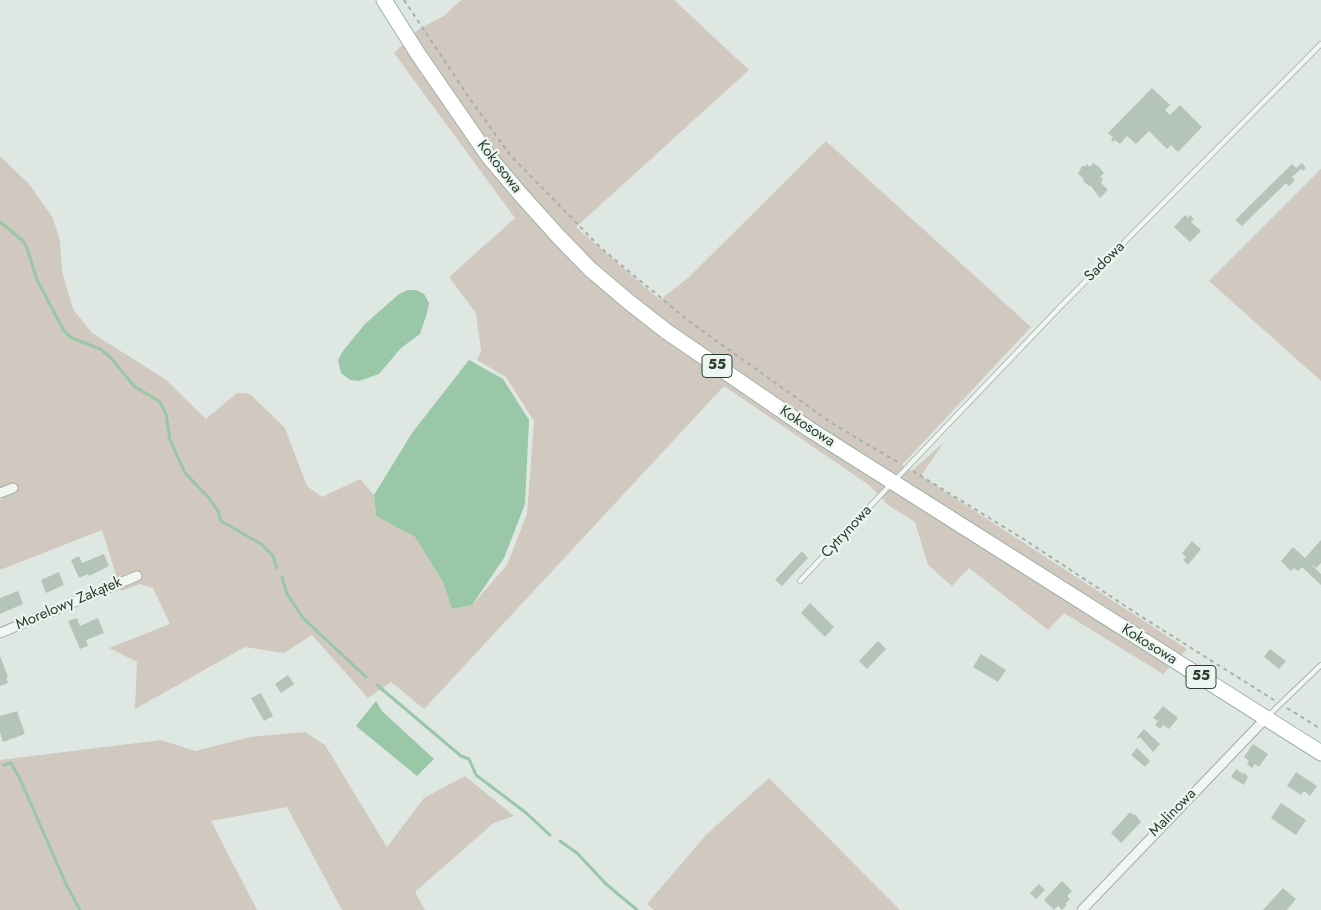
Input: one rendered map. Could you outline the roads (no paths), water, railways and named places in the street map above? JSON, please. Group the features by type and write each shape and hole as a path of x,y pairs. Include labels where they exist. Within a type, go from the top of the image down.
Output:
{"main road":[{"name":"Kokosowa","path":"384,0 489,157 542,219 590,269 629,302 666,331 809,429 1321,753"}],"street":[{"path":"0,493 13,488"},
{"name":"Morelowy Zakątek","path":"0,633 137,576"},
{"name":"Malinowa","path":"1082,910 1266,718"}],"lane":[{"name":"Sadowa","path":"893,482 1061,306 1321,44"},
{"name":"Cytrynowa","path":"800,581 893,482"},
{"path":"1266,718 1321,664"}],"waterway":[{"path":"0,222 23,241 37,280 64,331 72,338 100,349 109,356 135,387 159,401 166,414 170,440 185,473 209,498 218,511 221,521 261,544 273,556 277,568"},
{"path":"282,577 287,594 303,618 366,677"},
{"path":"377,685 461,756 469,759 476,775 525,812 550,835"},
{"path":"3,765 11,763 20,779 66,884 80,910"},
{"path":"560,841 577,853 606,884 637,910"}]}
